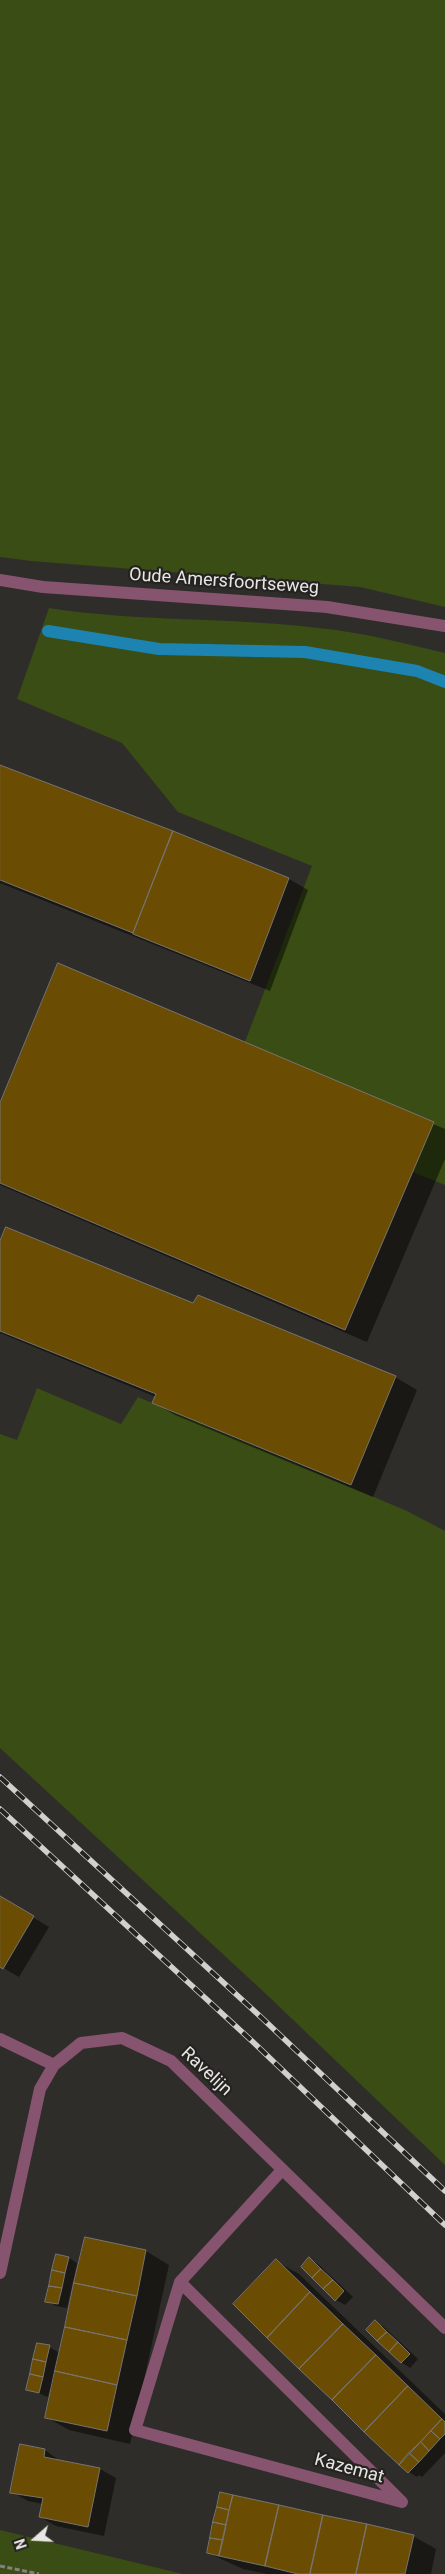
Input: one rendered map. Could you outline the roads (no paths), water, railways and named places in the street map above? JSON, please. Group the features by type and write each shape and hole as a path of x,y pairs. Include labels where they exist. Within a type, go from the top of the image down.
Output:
{"street":[{"name":"Oude Amersfoortseweg","path":"0,580 43,587 327,607 445,626"},
{"name":"Ravelijn","path":"0,2273 40,2089 54,2065 81,2043 122,2038 171,2061 445,2328"},
{"path":"0,2039 54,2065"},
{"name":"Kazemat","path":"180,2282 402,2502 135,2430 180,2282 282,2170"}],"waterway":[{"path":"48,631 159,649 305,652 417,671 445,682"}],"railway":[{"path":"0,1777 263,2019 445,2191"},
{"path":"0,1809 253,2042 445,2225"}]}
